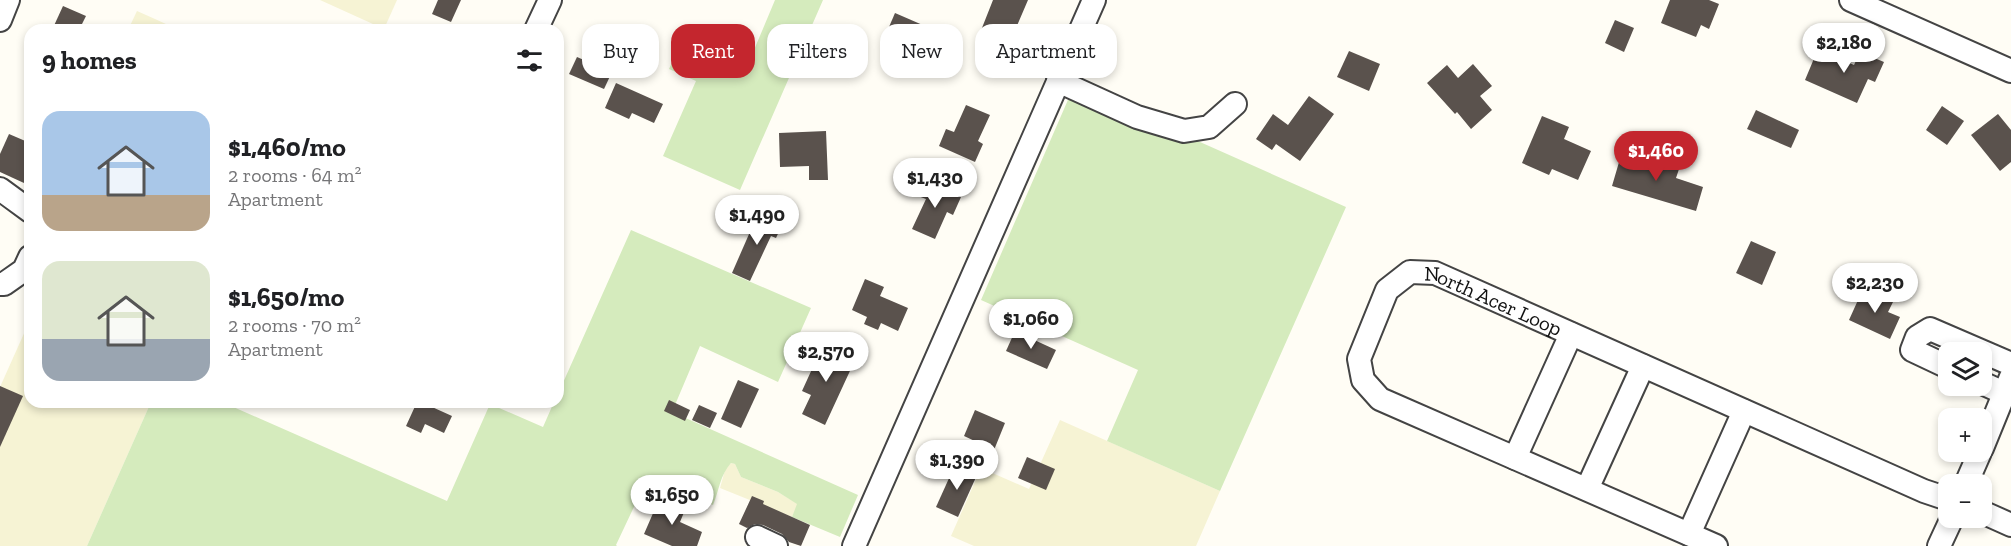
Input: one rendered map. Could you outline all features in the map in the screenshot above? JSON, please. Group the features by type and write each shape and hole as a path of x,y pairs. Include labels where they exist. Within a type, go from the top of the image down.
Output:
{"street":[{"path":"0,20 8,0"},
{"path":"539,24 550,0"},
{"path":"854,546 1094,0"},
{"path":"1851,0 2011,71"},
{"path":"1058,81 1137,117 1184,131 1209,127 1235,104"},
{"path":"0,189 24,206"},
{"path":"0,284 4,284 24,270"},
{"name":"North Acer Loop","path":"1716,546 1380,399 1363,380 1359,359 1387,290 1410,272 1435,273 1924,491 1938,495"},
{"path":"1938,362 1912,350 1917,337 1930,329 1960,342"},
{"path":"1515,458 1570,334"},
{"path":"1992,356 2011,364"},
{"path":"1587,489 1642,366"},
{"path":"1992,384 2008,385 1992,424"},
{"path":"1689,534 1744,411"},
{"path":"1992,516 2011,525"},
{"path":"1939,546 1947,528"}],"shaded area":[{"path":"320,0 397,0 386,24 373,24"},
{"path":"137,11 166,24 131,24"},
{"path":"24,333 24,408 148,408 87,546 0,546 0,387"},
{"path":"1060,420 1220,491 1196,546 974,546 951,536 981,468 1029,489"},
{"path":"731,463 735,464 741,477 778,492 798,504 792,517 720,488 725,470"}],"green space":[{"path":"775,0 823,0 813,24 767,24 767,78 789,78 740,190 663,156 696,81 689,78 755,78 755,48"},
{"path":"1074,86 1346,207 1220,491 1107,441 1138,370 981,300"},
{"path":"631,230 811,308 778,382 700,346 672,412 858,495 840,537 792,517 797,504 778,492 741,477 735,464 731,463 722,478 713,505 649,475 617,546 87,546 148,408 236,408 447,501 488,408 499,408 543,427 551,408 564,408 564,381"}],"building":[{"path":"438,0 461,0 451,22 432,14"},
{"path":"993,0 1028,0 1018,24 984,24"},
{"path":"1670,0 1709,0 1719,4 1709,29 1701,25 1696,37 1661,23"},
{"path":"63,6 86,16 82,24 55,24"},
{"path":"895,13 920,24 890,24"},
{"path":"1615,20 1634,28 1624,52 1605,43"},
{"path":"1818,49 1854,65 1860,52 1884,62 1875,82 1868,79 1857,103 1805,80"},
{"path":"1349,51 1380,64 1369,91 1337,77"},
{"path":"577,57 582,59 582,78 609,78 604,89 569,74"},
{"path":"1473,64 1492,86 1480,96 1492,110 1471,129 1427,83 1447,65 1458,78"},
{"path":"616,83 663,104 654,123 632,113 629,119 605,108"},
{"path":"1309,96 1334,114 1300,161 1276,144 1272,150 1256,139 1273,114 1288,125"},
{"path":"966,105 990,115 978,141 983,144 975,162 939,146 946,129 954,132"},
{"path":"1942,106 1964,121 1947,145 1926,130"},
{"path":"1756,110 1799,130 1791,148 1747,129"},
{"path":"1998,114 2011,130 2011,162 2000,171 1971,135"},
{"path":"1542,116 1569,127 1564,139 1591,151 1578,180 1552,169 1549,175 1522,163"},
{"path":"826,131 828,180 809,180 809,166 780,167 779,133"},
{"path":"9,134 24,140 24,183 0,172 0,154"},
{"path":"1622,152 1679,169 1676,178 1703,187 1696,211 1612,186"},
{"path":"925,181 961,197 953,215 947,212 935,239 912,229 926,199 918,196"},
{"path":"769,212 785,219 776,238 771,236 750,281 732,273 753,225 761,229"},
{"path":"1751,241 1776,252 1762,285 1736,273"},
{"path":"865,279 884,287 880,296 908,308 898,331 881,323 878,330 864,324 867,317 852,310"},
{"path":"1863,289 1893,302 1888,312 1900,317 1890,339 1849,320"},
{"path":"1015,331 1056,350 1047,369 1006,351"},
{"path":"823,345 855,360 825,425 802,414 811,395 802,391"},
{"path":"738,380 759,389 741,428 721,419"},
{"path":"0,386 23,396 0,447"},
{"path":"669,400 690,410 685,421 664,411"},
{"path":"699,405 717,413 710,428 692,420"},
{"path":"414,408 434,408 452,416 444,433 425,424 421,433 406,426"},
{"path":"975,410 1005,423 994,450 964,436"},
{"path":"1027,457 1055,469 1046,490 1018,478"},
{"path":"955,465 977,475 958,517 936,507"},
{"path":"752,496 764,501 763,504 810,525 801,546 789,542 782,534 763,525 755,524 747,528 739,524"},
{"path":"668,497 687,505 680,522 702,532 697,546 672,546 644,534 654,511 661,514"}]}
